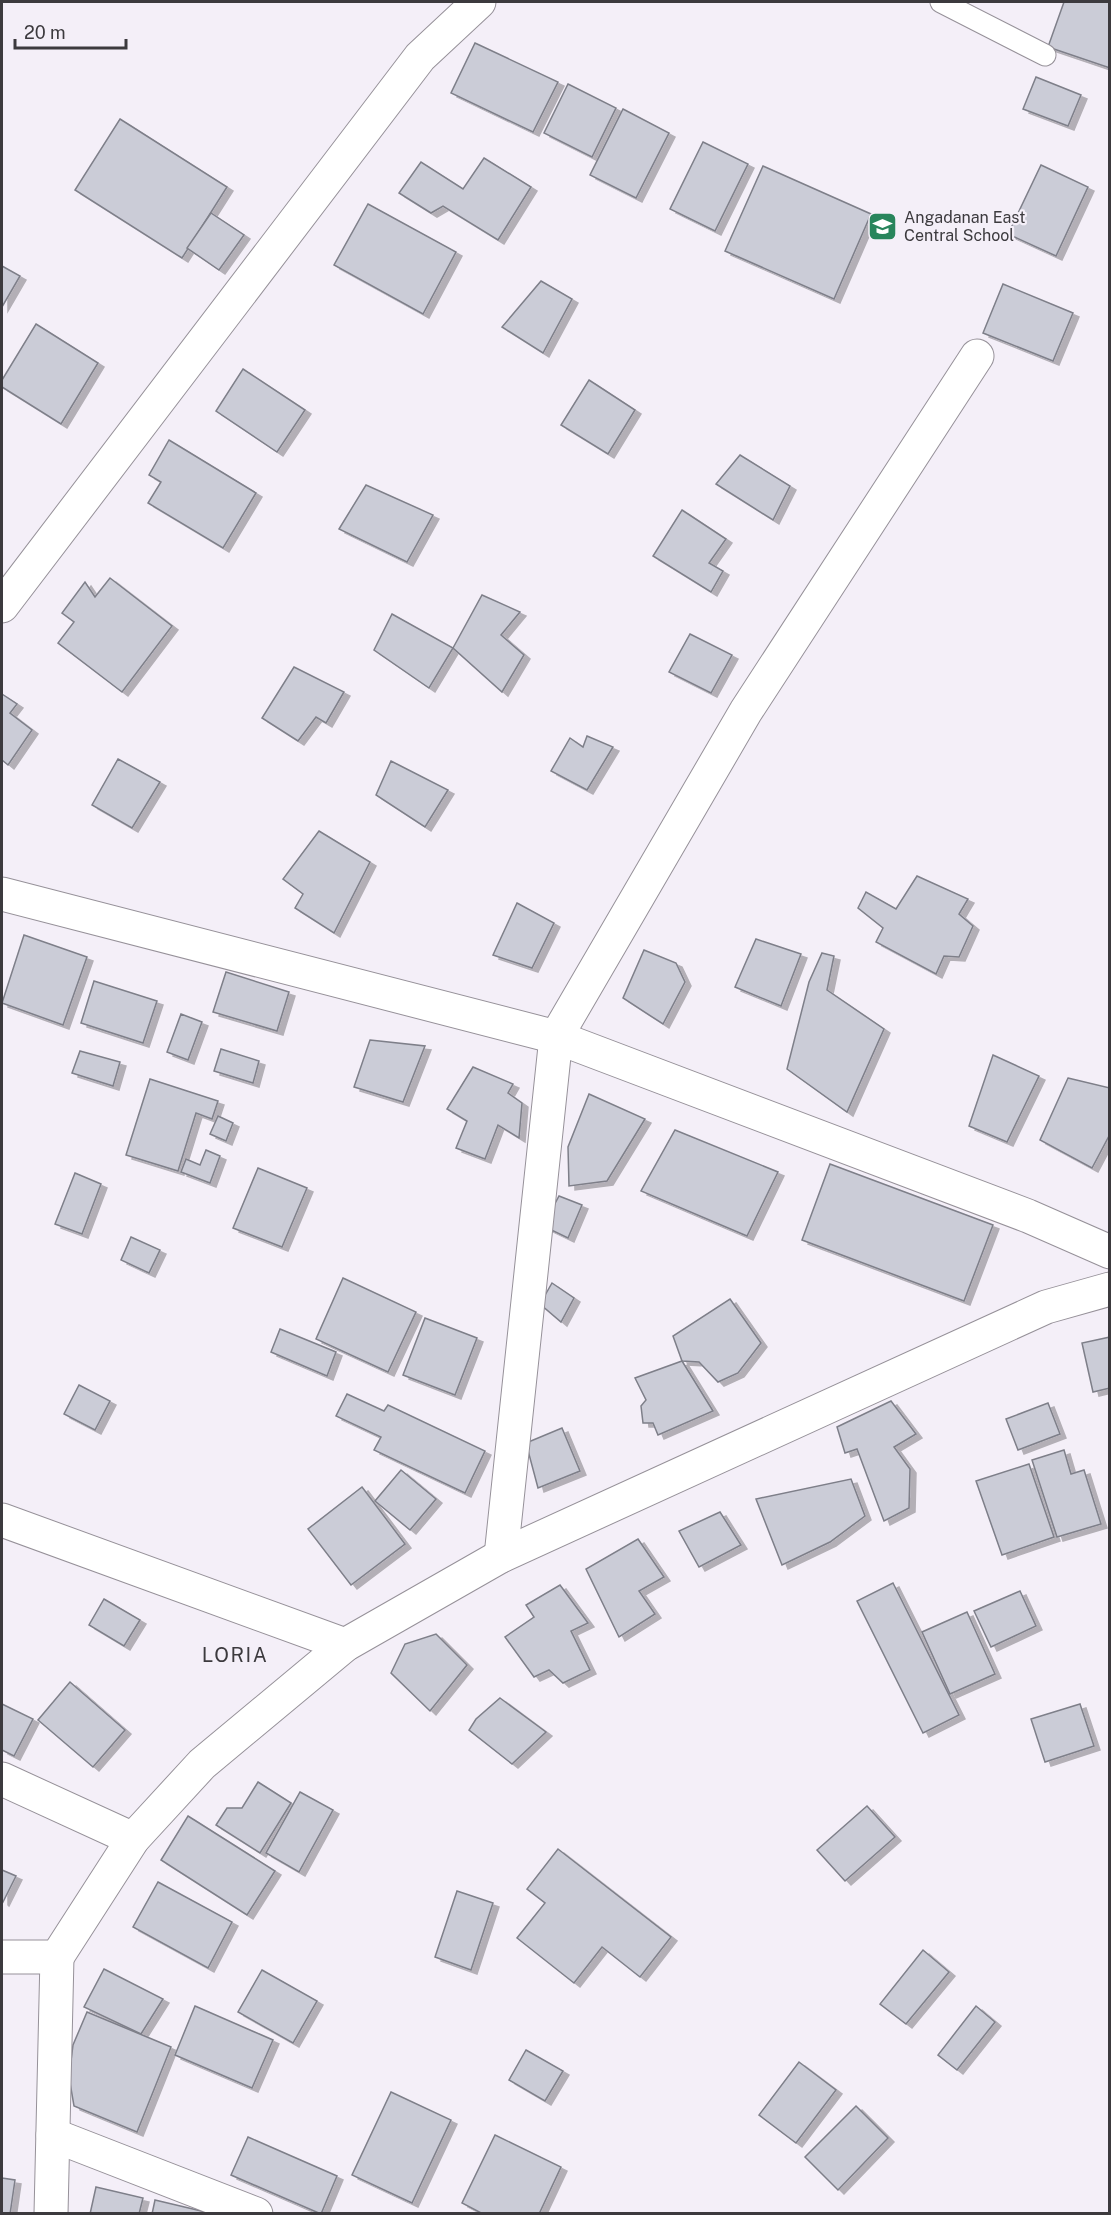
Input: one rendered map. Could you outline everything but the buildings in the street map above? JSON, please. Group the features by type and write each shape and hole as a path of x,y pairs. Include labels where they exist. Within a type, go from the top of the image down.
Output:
{"street":[{"path":"2,606 420,57 479,2"},
{"path":"501,1556 556,1037 746,711 976,356"},
{"path":"2,894 556,1037 1028,1216 1110,1252"},
{"path":"51,2214 57,1957 133,1839 202,1764 345,1645 501,1556 1046,1307 1110,1289"},
{"path":"2,1520 345,1645"},
{"path":"2,1779 133,1839"},
{"path":"2,1958 57,1957"},
{"path":"53,2135 256,2214"}],"lane":[{"path":"941,2 1045,55"}],"place":[{"name":"Angadanan East Central School","path":"883,226"}],"district":[{"name":"LORIA","path":"235,1655"}]}
